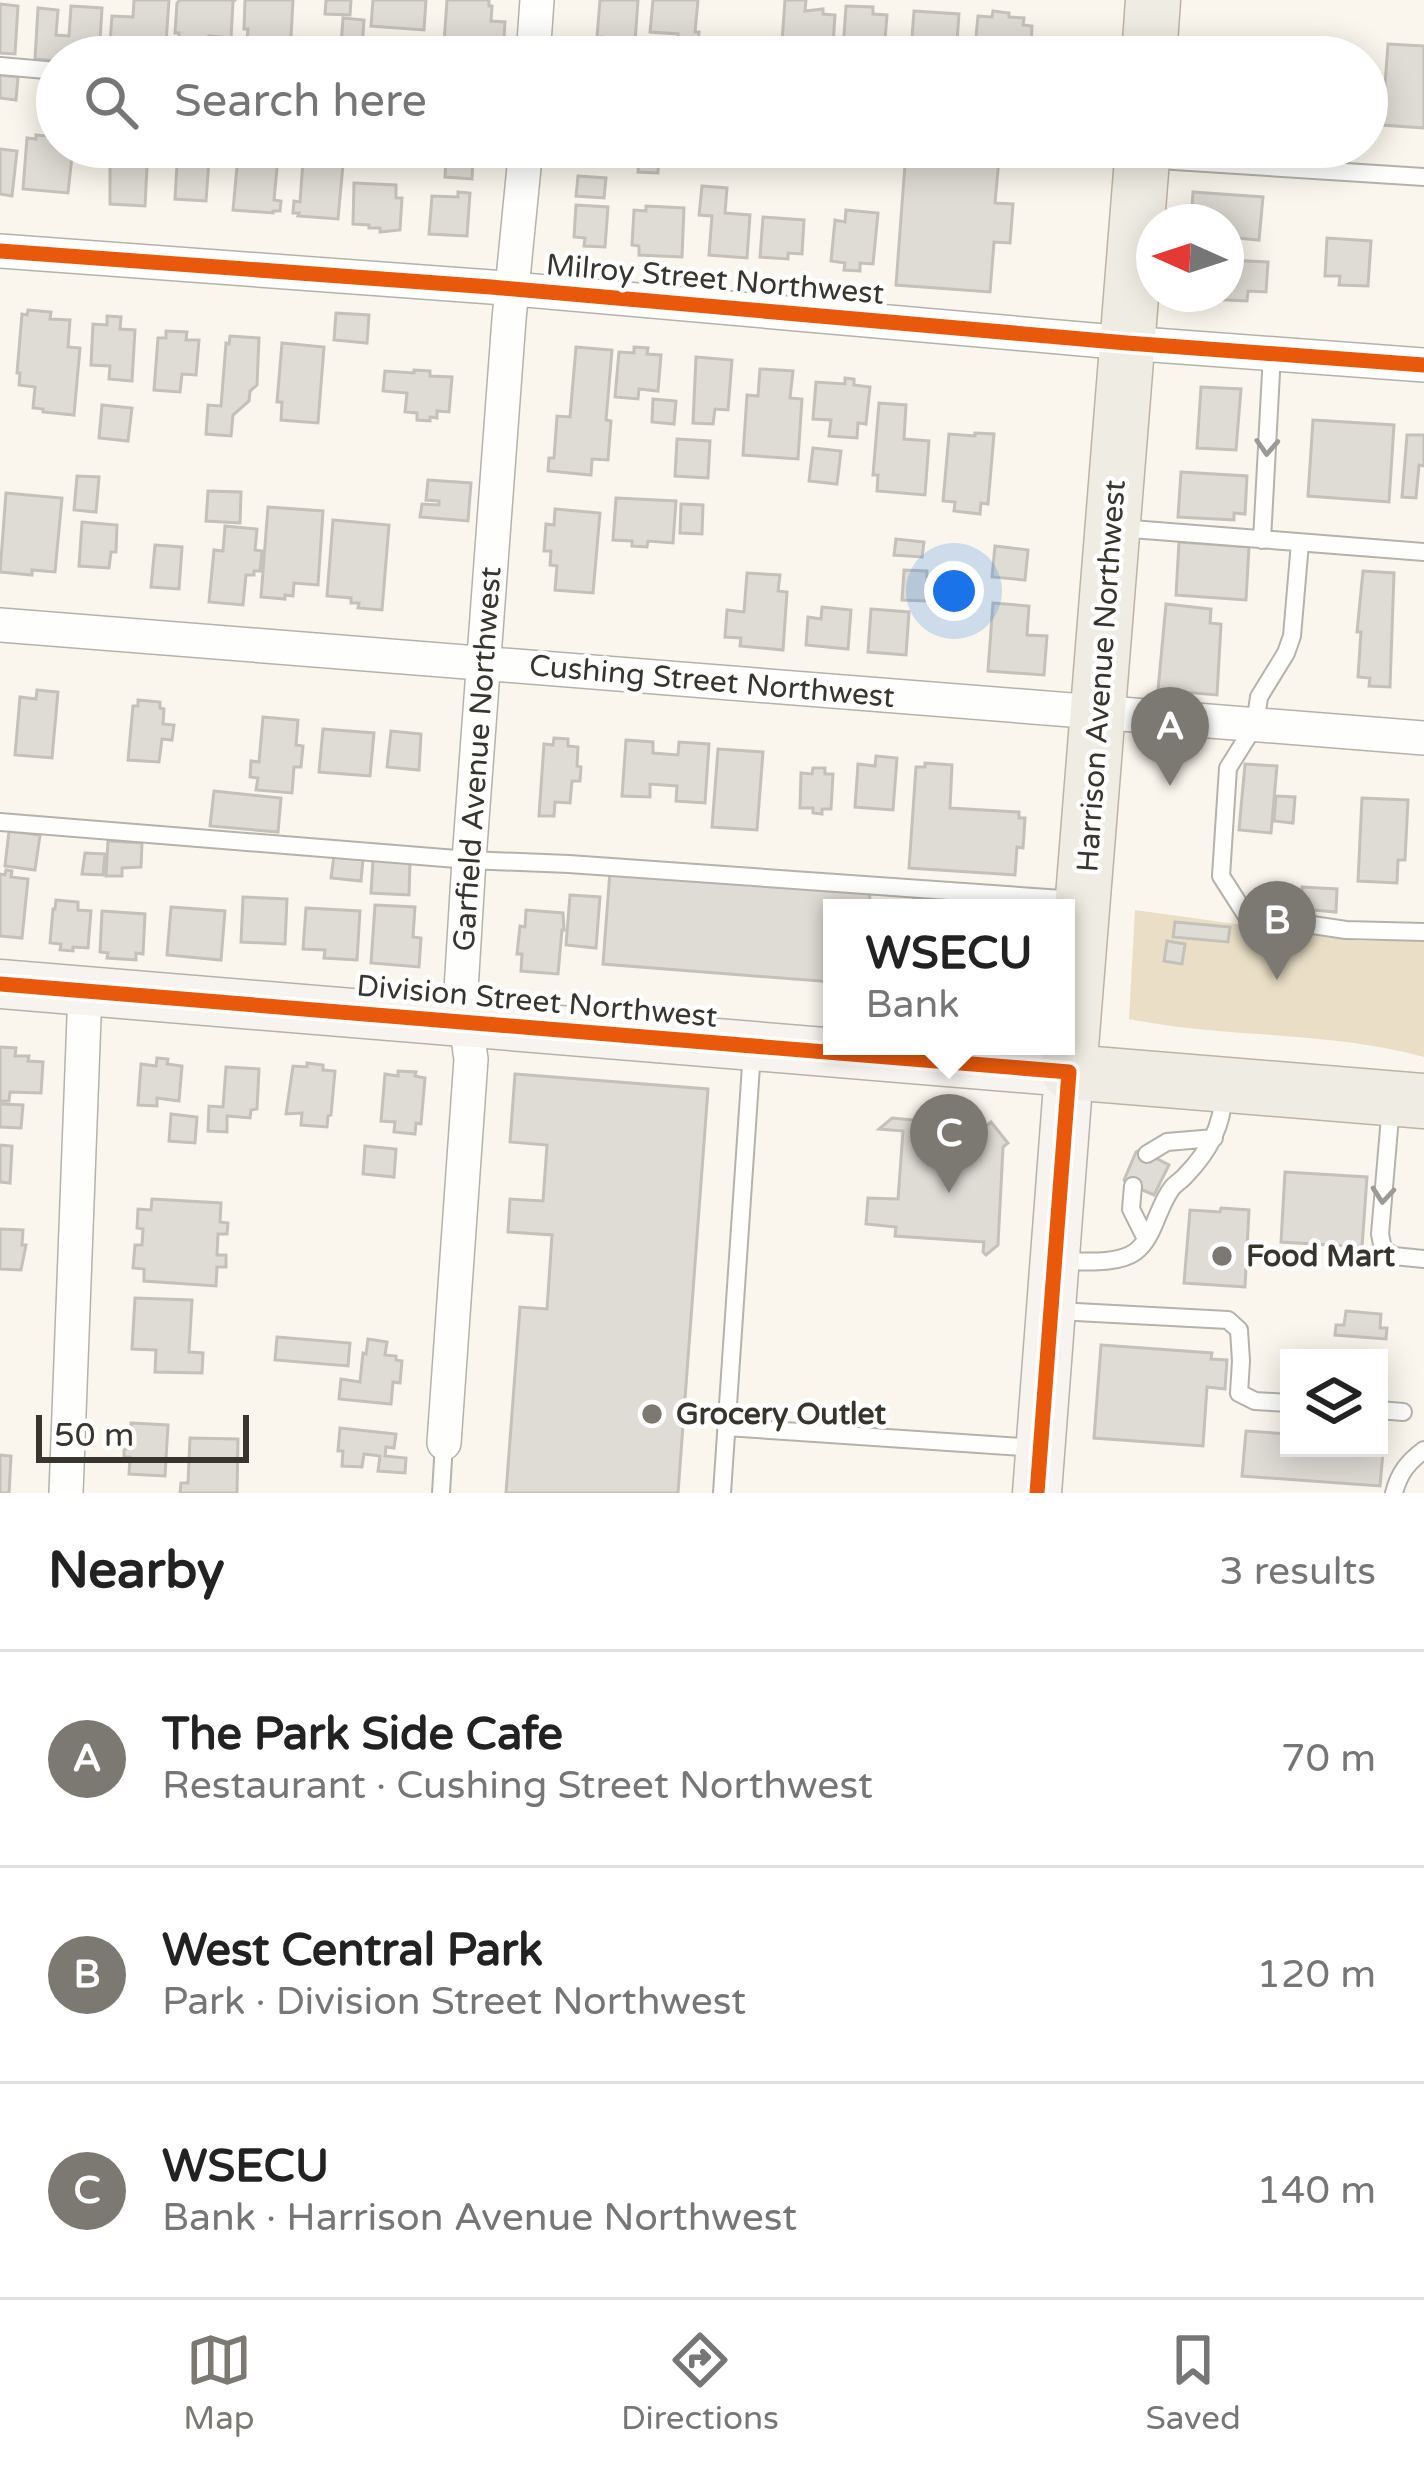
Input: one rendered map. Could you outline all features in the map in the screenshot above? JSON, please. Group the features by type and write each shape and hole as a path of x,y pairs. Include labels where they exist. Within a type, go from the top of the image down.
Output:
{"main road":[{"path":"1150,36 1153,0"},
{"name":"Harrison Avenue Northwest","path":"1075,959 1142,168"},
{"name":"Harrison Avenue Northwest","path":"1069,1055 1069,1072"},
{"name":"Division Street Northwest","path":"1069,1072 1408,1100"}],"street":[{"path":"534,36 537,0"},
{"name":"Garfield Avenue Northwest","path":"444,1443 470,1059 461,990 469,860 524,168"},
{"name":"Milroy Street Northwest","path":"0,251 512,288 1424,365"},
{"name":"Cushing Street Northwest","path":"0,625 1424,738"},
{"name":"Division Street Northwest","path":"0,984 823,1049"},
{"path":"66,1493 85,991"},
{"name":"Division Street Northwest","path":"913,1055 1069,1072"},
{"name":"Harrison Avenue Northwest","path":"1039,1471 1069,1072"}],"lane":[{"path":"0,66 36,69"},
{"path":"1319,168 1424,177"},
{"path":"1262,540 1271,354"},
{"path":"1112,528 1424,552"},
{"path":"1300,543 1292,636 1259,697 1255,725 1228,768 1221,876 1246,915 1346,930 1424,932"},
{"path":"0,822 469,860 1057,899"},
{"path":"888,899 889,886"},
{"path":"1075,900 1083,901"},
{"path":"722,1493 752,1046"},
{"path":"1054,1262 1133,1254 1172,1188 1221,1126 1225,1085"},
{"path":"1408,1100 1380,1234 1383,1249 1394,1256 1424,1259"},
{"path":"1147,1154 1167,1142 1214,1138"},
{"path":"1133,1186 1132,1209 1146,1238"},
{"path":"1050,1311 1228,1320 1239,1330 1238,1393 1255,1401 1280,1402"},
{"path":"1388,1411 1403,1412"},
{"path":"726,1427 1039,1471"},
{"path":"441,1493 444,1443"},
{"path":"1394,1493 1408,1462 1424,1450"}],"shaded area":[{"path":"1135,910 1360,941 1424,941 1424,1057 1351,1042 1129,1019"}],"building":[{"path":"134,0 169,0 166,36 111,36 112,16 133,17"},
{"path":"235,0 231,36 179,36 175,33 177,3"},
{"path":"245,0 293,0 291,36 247,36 248,29 244,29"},
{"path":"326,0 351,0 350,15 325,14"},
{"path":"373,0 426,0 424,30 371,26"},
{"path":"447,0 489,0 491,21 505,22 504,36 444,36"},
{"path":"600,0 638,0 635,36 597,36"},
{"path":"653,0 698,0 695,32 699,36 650,32"},
{"path":"785,0 806,0 805,11 823,9 823,14 835,15 834,36 782,36"},
{"path":"0,4 18,6 15,54 0,53"},
{"path":"71,6 102,8 100,36 69,36"},
{"path":"846,6 873,7 873,14 887,15 885,36 844,36"},
{"path":"38,8 58,10 56,35 69,36 36,36"},
{"path":"914,11 959,14 957,36 912,36"},
{"path":"993,11 1024,18 1023,25 1032,26 1032,36 976,36 978,16 992,17"},
{"path":"343,18 364,20 363,36 342,36"},
{"path":"1388,44 1424,46 1424,128 1388,125"},
{"path":"0,75 18,77 16,100 0,98"},
{"path":"27,138 36,139 36,168 71,168 68,193 23,189"},
{"path":"0,149 17,151 12,196 0,194"},
{"path":"110,168 147,168 145,206 110,204"},
{"path":"177,168 208,168 206,201 175,199"},
{"path":"237,168 277,168 274,200 281,201 280,211 233,210"},
{"path":"302,168 343,168 338,219 298,216 293,213 294,201 300,202"},
{"path":"445,168 473,168 472,179 445,177"},
{"path":"905,168 998,168 995,203 1013,204 1010,243 994,242 990,292 896,285"},
{"path":"578,176 606,178 604,198 576,196"},
{"path":"354,183 396,185 396,198 402,198 400,230 380,232 380,228 353,224"},
{"path":"702,186 727,188 725,213 750,215 747,258 709,255 712,216 699,215"},
{"path":"458,192 470,193 467,236 429,234 432,196 458,197"},
{"path":"1193,192 1263,197 1259,240 1244,239 1244,204 1192,204"},
{"path":"576,205 608,207 605,247 584,246 585,238 574,237"},
{"path":"646,206 684,208 682,257 639,255 639,246 632,245 634,210 646,211"},
{"path":"846,210 878,213 873,264 860,263 860,271 844,270 845,263 831,261 835,220 845,222"},
{"path":"763,217 804,220 802,254 788,253 788,259 760,257"},
{"path":"1327,238 1371,241 1368,286 1339,285 1340,276 1325,276"},
{"path":"1244,261 1268,262 1266,292 1248,291 1247,301"},
{"path":"28,310 51,312 50,319 70,320 68,347 80,348 74,415 33,408 35,387 19,385 22,314 27,315"},
{"path":"336,313 369,315 367,343 334,340"},
{"path":"107,316 121,317 120,329 135,330 132,381 109,379 110,366 91,365 93,324 107,325"},
{"path":"166,331 187,332 186,340 199,340 196,375 182,374 180,392 154,390 158,338 166,338"},
{"path":"230,336 259,338 257,385 249,401 233,415 231,436 206,434 208,405 221,406"},
{"path":"282,343 324,347 318,423 281,420 282,402 277,402"},
{"path":"576,347 612,350 608,460 592,459 591,475 548,471 549,458 554,458 557,416 570,417"},
{"path":"634,347 661,355 658,391 639,389 638,399 615,397 619,352 634,353"},
{"path":"696,357 732,360 728,410 715,409 713,424 693,423"},
{"path":"760,369 793,371 790,398 802,399 798,459 743,455 747,395 758,396"},
{"path":"385,371 452,377 449,412 437,411 437,418 430,417 430,421 417,420 417,413 405,412 407,393 383,391"},
{"path":"845,378 870,387 866,424 858,423 857,438 829,436 831,420 813,419 816,382 845,384"},
{"path":"1201,387 1241,389 1236,450 1197,448"},
{"path":"653,399 676,401 674,424 652,422"},
{"path":"879,403 906,405 904,439 929,441 925,495 877,491 878,475 873,475"},
{"path":"102,405 132,408 128,441 99,438"},
{"path":"1313,420 1394,425 1389,502 1308,496"},
{"path":"949,434 994,434 988,504 981,503 980,514 954,511 955,502 943,501"},
{"path":"1407,435 1424,435 1424,466 1419,465 1416,498 1402,497"},
{"path":"677,439 710,441 708,478 675,476"},
{"path":"813,448 841,451 837,484 809,481"},
{"path":"1181,472 1247,476 1245,514 1234,513 1234,520 1178,517"},
{"path":"77,476 99,477 96,512 74,510"},
{"path":"428,480 471,483 468,521 420,517 422,504 439,505 439,501 426,500"},
{"path":"208,491 241,492 240,523 206,521"},
{"path":"6,493 62,498 55,572 0,572"},
{"path":"616,498 676,501 673,543 648,541 647,547 613,540"},
{"path":"681,504 703,505 702,534 680,533"},
{"path":"268,507 323,511 318,585 294,583 293,596 285,595 285,599 261,597"},
{"path":"555,509 600,513 593,593 555,590 557,566 550,565 551,551 544,551 546,524 554,525"},
{"path":"333,520 389,525 382,610 358,608 359,603 351,603 351,598 327,596"},
{"path":"82,522 117,525 116,552 111,552 109,568 79,566"},
{"path":"225,526 257,529 260,571 246,575 243,605 209,602 214,550 223,551"},
{"path":"896,539 924,542 922,557 894,555"},
{"path":"1179,542 1249,547 1246,600 1176,595"},
{"path":"155,545 182,547 179,589 151,587"},
{"path":"995,546 1028,550 1025,580 992,577"},
{"path":"904,570 927,571 926,601 902,600"},
{"path":"1363,571 1394,573 1390,687 1369,686 1370,678 1358,677"},
{"path":"747,573 780,575 778,591 787,592 783,650 740,646 741,638 725,637 727,610 744,612"},
{"path":"993,603 1029,606 1027,635 1047,636 1044,675 988,671"},
{"path":"1166,604 1211,609 1210,623 1221,624 1217,695 1158,690"},
{"path":"822,607 851,610 848,649 806,645 808,617 821,619"},
{"path":"871,609 909,612 906,655 868,652"},
{"path":"37,690 58,692 52,758 15,755 20,697 36,699"},
{"path":"138,700 160,702 163,724 174,725 172,740 162,739 159,762 128,760 133,706 138,706"},
{"path":"263,717 298,720 296,745 303,746 301,767 294,767 292,793 256,790 258,778 250,777 251,761 259,762"},
{"path":"323,729 374,733 370,776 319,772"},
{"path":"391,731 421,734 419,770 387,767"},
{"path":"554,738 568,739 568,746 578,747 580,781 572,781 570,803 555,802 554,816 539,816 544,744 553,745"},
{"path":"626,740 653,742 653,753 678,755 679,742 709,744 705,803 676,801 677,786 650,784 650,797 622,796"},
{"path":"718,749 763,752 757,830 712,827"},
{"path":"876,756 897,758 893,810 855,807 858,764 875,766"},
{"path":"925,763 952,765 950,808 1019,812 1019,818 1025,818 1015,875 909,868 916,767 925,767"},
{"path":"1245,764 1277,766 1271,833 1239,830"},
{"path":"813,768 833,774 831,809 822,809 822,814 800,808 801,773 812,774"},
{"path":"214,791 281,798 278,832 210,826"},
{"path":"1276,796 1295,797 1293,823 1274,821"},
{"path":"1362,798 1408,800 1405,860 1398,860 1397,883 1358,881"},
{"path":"9,831 40,835 35,870 5,866"},
{"path":"108,841 142,843 141,867 122,868 122,876 106,876"},
{"path":"85,853 105,854 103,875 82,874"},
{"path":"334,856 363,859 361,881 331,878"},
{"path":"373,860 410,862 409,895 371,893"},
{"path":"6,870 12,871 11,877 28,879 22,938 0,936 0,874 5,875"},
{"path":"610,871 870,892 870,899 823,899 823,981 603,964"},
{"path":"1302,887 1337,889 1336,912 1301,909"},
{"path":"570,895 600,897 596,948 566,945"},
{"path":"243,897 287,899 285,944 241,942"},
{"path":"56,900 78,902 78,910 91,911 88,948 60,950 61,944 50,943"},
{"path":"375,905 415,907 413,937 421,938 419,967 371,963"},
{"path":"171,907 225,911 221,960 167,955"},
{"path":"306,908 360,911 357,960 324,958 325,950 303,949"},
{"path":"526,910 563,913 558,974 521,971 522,954 517,954"},
{"path":"102,911 145,914 143,954 136,953 136,960 107,958 108,953 100,952"},
{"path":"1175,922 1230,927 1228,942 1173,937"},
{"path":"1167,941 1185,944 1182,964 1164,961"},
{"path":"0,1047 16,1048 15,1056 43,1062 41,1093 10,1092 9,1101 0,1101"},
{"path":"157,1058 182,1066 179,1101 157,1098 157,1106 138,1105 141,1064 156,1066"},
{"path":"307,1063 335,1071 327,1127 301,1125 302,1113 286,1114 293,1066 307,1067"},
{"path":"226,1067 259,1069 257,1109 251,1110 250,1118 227,1116 227,1132 208,1131 209,1106 223,1107"},
{"path":"398,1071 425,1078 421,1124 416,1123 415,1134 394,1132 395,1122 381,1121 385,1074 398,1076"},
{"path":"515,1074 708,1089 678,1493 506,1493 520,1307 547,1309 552,1235 508,1232 510,1199 543,1201 547,1145 510,1142"},
{"path":"0,1104 23,1105 21,1128 0,1127"},
{"path":"171,1114 197,1117 195,1143 169,1141"},
{"path":"892,1118 985,1127 991,1122 1008,1143 1003,1147 998,1245 986,1255 984,1242 895,1236 896,1227 866,1224 868,1198 898,1199 903,1131 879,1129"},
{"path":"0,1145 12,1146 10,1183 0,1182"},
{"path":"365,1146 396,1149 394,1177 363,1174"},
{"path":"1140,1150 1169,1165 1154,1195 1124,1180"},
{"path":"1285,1172 1367,1177 1362,1247 1281,1242"},
{"path":"152,1199 221,1203 220,1222 228,1223 227,1234 218,1234 217,1255 226,1255 226,1267 217,1267 216,1286 144,1281 144,1269 133,1268 135,1245 142,1245 138,1209 151,1210"},
{"path":"1221,1208 1249,1210 1245,1287 1184,1283 1190,1210 1220,1212"},
{"path":"0,1229 23,1230 22,1245 26,1245 21,1270 0,1269"},
{"path":"135,1298 192,1300 189,1352 203,1353 202,1373 155,1372 156,1350 132,1349"},
{"path":"1346,1311 1381,1314 1380,1328 1387,1328 1386,1339 1335,1335 1336,1325 1344,1325"},
{"path":"277,1337 350,1343 348,1366 275,1360"},
{"path":"368,1339 387,1342 385,1355 402,1361 391,1404 339,1399 341,1379 360,1382"},
{"path":"1101,1345 1212,1353 1211,1359 1227,1360 1225,1389 1207,1387 1203,1446 1094,1438"},
{"path":"131,1423 168,1425 165,1476 129,1474 130,1457 124,1457 124,1449 130,1449"},
{"path":"340,1428 396,1434 394,1448 386,1447 385,1456 406,1458 405,1473 378,1471 380,1456 364,1454 362,1467 342,1466"},
{"path":"1246,1431 1280,1433 1280,1457 1383,1457 1380,1486 1242,1476"},
{"path":"190,1438 238,1439 237,1493 180,1493 181,1483 188,1483"},
{"path":"0,1455 11,1456 9,1493 0,1493"}],"cycle path":[{"path":"0,251 1424,365"},
{"path":"0,984 823,1052"},
{"path":"862,1055 1069,1072 1037,1493"}],"place":[{"name":"The Park Side Cafe","path":"1170,786"},
{"name":"West Central Park","path":"1277,980"},
{"name":"WSECU","path":"949,1193"},
{"name":"Food Mart","path":"1222,1256"},
{"name":"Grocery Outlet","path":"652,1414"}]}
